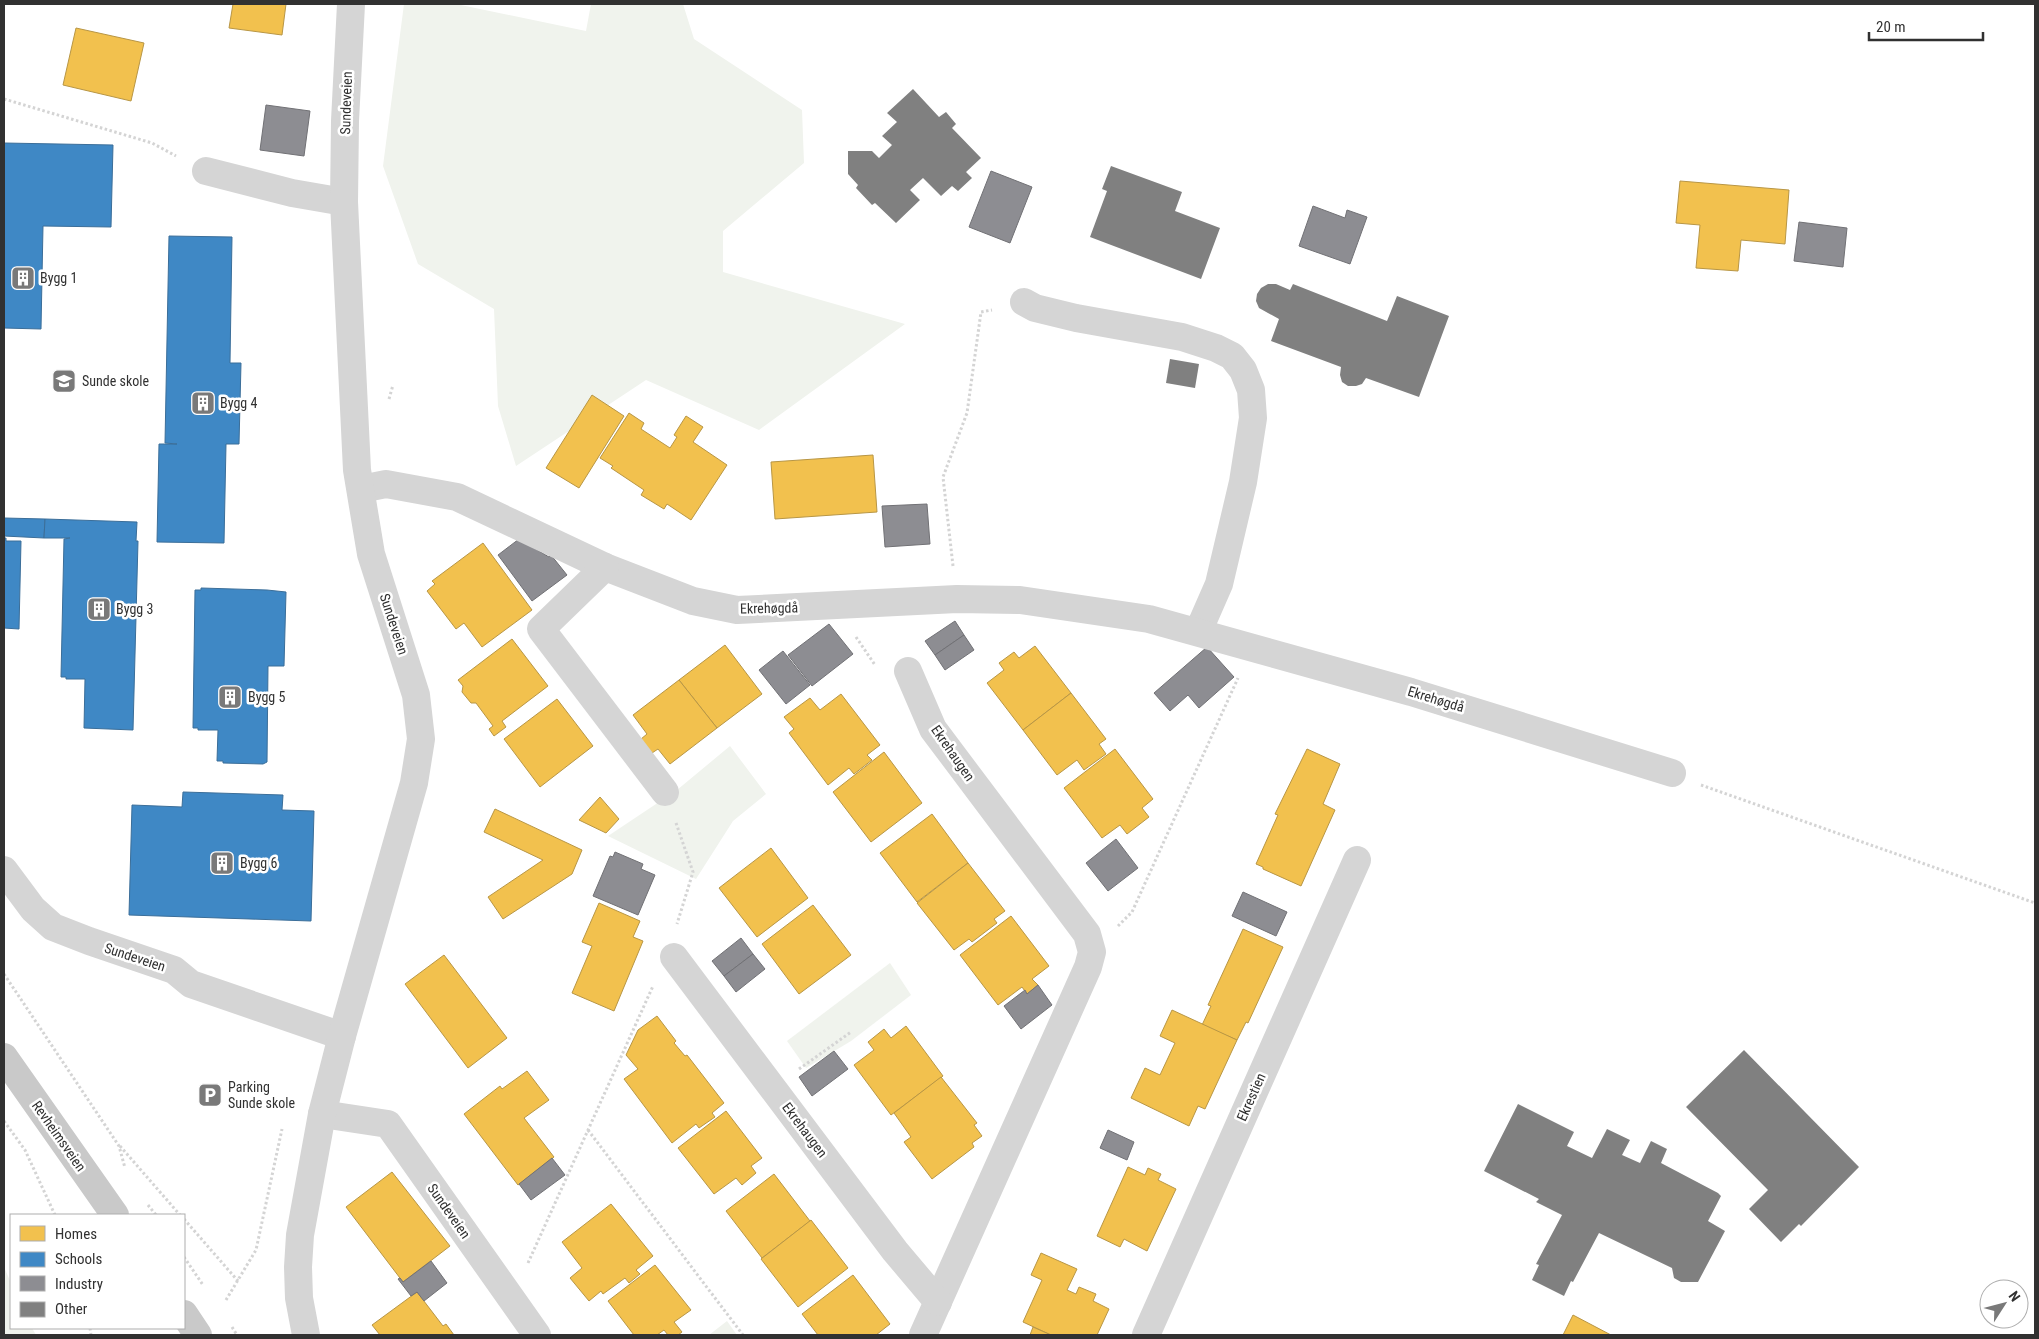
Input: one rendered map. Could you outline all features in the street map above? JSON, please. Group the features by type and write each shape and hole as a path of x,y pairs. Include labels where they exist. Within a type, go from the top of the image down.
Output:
{"main road":[{"name":"Revheimsveien","path":"4,1057 114,1214"},
{"path":"185,1316 198,1335"}],"street":[{"name":"Sundeveien","path":"306,1335 299,1298 300,1235 322,1114 342,1036 414,783 421,739 416,695 371,554 357,470 344,202 344,121 351,4"},
{"path":"206,171 292,193 344,202"},
{"path":"1024,302 1035,308 1076,318 1182,338 1232,356 1243,370 1251,390 1253,418 1244,482 1219,584 1198,632"},
{"name":"Ekrehøgdå","path":"361,489 386,484 457,497 605,567 693,601 737,610 957,599 1020,600 1148,619 1411,692 1672,774"},
{"path":"605,567 542,629 665,792"},
{"name":"Ekrehaugen","path":"908,671 933,729 1088,934 1092,952"},
{"name":"Ekrestien","path":"1146,1335 1357,860"},
{"name":"Sundeveien","path":"4,870 33,909 53,927 174,970 191,984 342,1036"},
{"path":"923,1335 1055,1044 1088,967 1092,952"},
{"name":"Ekrehaugen","path":"674,957 895,1251 938,1302"},
{"name":"Sundeveien","path":"322,1114 388,1124 510,1298"},
{"path":"510,1298 537,1335"}],"path":[{"path":"4,99 152,143 206,171"},
{"path":"957,599 943,477 967,414 981,312 1024,302"},
{"path":"833,606 876,666 908,671"},
{"path":"1092,952 1132,912 1241,670 1248,646"},
{"path":"1672,774 2035,903"},
{"path":"510,1298 521,1279 587,1129 664,962 674,957 676,929 693,872 665,792"},
{"path":"4,974 119,1146 179,1214"},
{"path":"766,1078 784,1063 792,1074 851,1032"},
{"path":"4,1121 25,1150 55,1214"},
{"path":"226,1300 256,1250 284,1123"},
{"path":"587,1129 743,1335"},
{"path":"119,1146 126,1171"},
{"path":"146,1200 155,1214"},
{"path":"185,1220 238,1281"}],"shaded area":[{"path":"404,4 456,4 586,31 591,4 683,4 694,39 802,110 804,163 723,231 723,272 905,324 759,430 646,380 516,466 498,406 494,309 418,264 383,166"},
{"path":"730,746 766,794 733,821 696,879 608,836 677,790"},
{"path":"890,963 911,995 851,1041 806,1068 787,1041"},
{"path":"4,1267 10,1281 10,1329 33,1329 36,1335 4,1335"},
{"path":"727,1321 737,1335 709,1335"}],"building: Homes":[{"path":"233,4 286,4 282,35 229,28"},
{"path":"76,28 144,43 131,101 63,85"},
{"path":"1680,181 1789,190 1785,244 1741,240 1738,271 1696,268 1700,225 1676,223"},
{"path":"592,395 624,416 579,488 546,468"},
{"path":"629,413 644,423 641,429 670,448 677,437 674,435 686,416 703,427 693,442 727,465 691,520 667,504 664,509 641,495 644,490 611,468 613,466 600,458"},
{"path":"873,455 877,512 775,519 771,462"},
{"path":"483,543 532,610 482,647 464,623 456,629 427,591 435,584 432,581"},
{"path":"512,639 548,686 502,721 506,727 494,736 489,729 493,726 476,703 471,703 462,692 463,686 458,680"},
{"path":"725,645 762,694 717,728 679,680"},
{"path":"1035,646 1071,693 1023,730 987,683 1004,670 999,663 1014,652 1019,658"},
{"path":"679,680 717,728 670,764 658,749 652,753 641,739 647,734 633,715"},
{"path":"1071,693 1106,739 1099,744 1106,754 1084,770 1077,760 1057,775 1023,730"},
{"path":"841,694 880,745 867,755 872,760 854,774 849,768 828,785 789,733 794,729 784,717 810,698 820,710"},
{"path":"557,699 593,746 540,787 504,739"},
{"path":"1115,749 1153,799 1142,808 1149,817 1127,834 1120,825 1102,838 1064,788"},
{"path":"1307,749 1340,764 1323,804 1335,810 1301,886 1256,864 1278,815 1275,814"},
{"path":"884,752 922,803 871,842 833,792"},
{"path":"600,797 619,819 606,833 579,820"},
{"path":"495,809 582,850 572,874 503,919 488,897 543,860 484,832"},
{"path":"932,814 968,863 917,902 880,853"},
{"path":"771,848 808,898 757,937 719,888"},
{"path":"968,863 1005,911 994,919 997,923 972,942 969,939 954,950 917,903"},
{"path":"599,903 640,921 633,937 643,941 614,1011 572,993 592,946 582,942"},
{"path":"813,905 851,955 799,994 762,944"},
{"path":"1011,916 1049,966 1032,979 1038,985 1027,994 1022,987 998,1005 960,955"},
{"path":"1243,929 1283,947 1248,1023 1246,1022 1237,1040 1202,1025 1211,1006 1208,1005"},
{"path":"444,955 507,1038 468,1068 405,984"},
{"path":"1172,1010 1237,1040 1205,1109 1198,1106 1189,1126 1131,1098 1145,1068 1160,1075 1175,1043 1160,1036"},
{"path":"657,1016 676,1041 674,1043 685,1056 687,1055 724,1103 712,1113 715,1117 699,1128 696,1124 672,1143 624,1079 638,1069 626,1055 638,1030"},
{"path":"906,1026 943,1076 891,1115 854,1065 874,1050 868,1042 884,1029 891,1038"},
{"path":"527,1071 549,1100 524,1118 554,1157 518,1185 464,1114 500,1086 502,1089"},
{"path":"941,1077 977,1123 974,1125 982,1136 972,1143 974,1147 932,1179 904,1142 911,1137 894,1113"},
{"path":"726,1111 762,1158 751,1166 756,1173 742,1185 736,1178 714,1194 678,1148"},
{"path":"1128,1167 1145,1175 1148,1168 1161,1174 1158,1180 1176,1189 1147,1251 1124,1239 1120,1247 1097,1236"},
{"path":"392,1172 450,1246 403,1282 346,1207"},
{"path":"774,1174 810,1221 762,1258 726,1211"},
{"path":"611,1204 653,1256 636,1270 640,1274 629,1283 625,1278 603,1294 601,1291 589,1301 570,1278 582,1268 562,1242"},
{"path":"811,1220 848,1268 798,1307 761,1259"},
{"path":"1041,1253 1077,1269 1067,1290 1076,1294 1079,1287 1096,1294 1093,1301 1109,1309 1097,1335 1051,1335 1023,1322 1042,1280 1031,1275"},
{"path":"655,1265 691,1310 674,1322 682,1332 678,1335 668,1335 664,1330 657,1335 634,1335 608,1301"},
{"path":"853,1275 890,1324 876,1335 818,1335 802,1314"},
{"path":"417,1292 443,1326 446,1324 454,1335 380,1335 372,1325"},
{"path":"1573,1315 1611,1335 1563,1335"},
{"path":"1033,1327 1051,1335 1030,1335"}],"building: Schools":[{"name":"Bygg 1","path":"4,143 113,145 111,227 43,226 41,329 4,328"},
{"name":"Bygg 4","path":"169,236 232,237 230,363 241,363 239,444 226,444 224,543 157,542 159,444 177,444 165,443"},
{"path":"4,518 45,519 44,538 4,536"},
{"name":"Bygg 3","path":"45,519 137,522 133,730 84,728 85,679 66,679 66,677 61,677 64,539 70,538 44,538"},
{"path":"4,538 6,538 6,541 21,541 19,629 4,628"},
{"name":"Bygg 5","path":"201,588 286,592 284,666 268,666 267,762 263,764 223,763 223,761 217,761 218,730 198,730 198,728 193,728 195,590 201,590"},
{"name":"Bygg 6","path":"183,792 283,795 282,810 314,811 311,921 129,915 132,805 182,807"}],"building: Industry":[{"path":"266,105 310,111 304,156 260,150"},
{"path":"991,171 1032,187 1010,243 969,227"},
{"path":"1313,206 1345,218 1347,210 1367,217 1350,264 1299,246"},
{"path":"1799,222 1847,228 1843,267 1794,261"},
{"path":"927,504 930,544 885,547 882,506"},
{"path":"519,539 549,557 551,555 567,575 532,601 498,555"},
{"path":"955,621 964,635 935,655 925,641"},
{"path":"829,624 853,654 812,686 788,655"},
{"path":"964,635 974,650 945,670 935,655"},
{"path":"1207,647 1234,677 1199,708 1188,695 1170,711 1154,693"},
{"path":"783,651 810,685 786,704 759,670"},
{"path":"1116,839 1138,868 1108,891 1086,863"},
{"path":"615,852 643,864 641,869 655,875 638,915 593,896 610,856 613,857"},
{"path":"1243,892 1287,912 1276,936 1232,916"},
{"path":"741,938 753,954 724,976 712,961"},
{"path":"753,954 765,969 736,992 724,976"},
{"path":"1038,985 1052,1005 1021,1029 1004,1006 1025,990 1027,994"},
{"path":"834,1051 848,1069 812,1096 799,1077"},
{"path":"1108,1130 1134,1142 1127,1160 1100,1148"},
{"path":"552,1158 565,1175 531,1200 519,1184"},
{"path":"431,1261 447,1283 424,1301 417,1292 411,1296 398,1279 400,1278 403,1282"}],"building: Other":[{"path":"913,89 939,117 946,112 956,124 952,128 981,158 966,172 972,178 958,191 952,186 941,196 923,178 910,190 920,200 896,223 875,203 872,205 856,188 858,185 848,174 848,151 872,151 879,158 892,145 882,136 897,122 887,113"},
{"path":"1111,166 1182,192 1175,211 1220,228 1201,279 1090,237 1107,191 1102,189"},
{"path":"1268,284 1276,284 1290,290 1293,284 1387,321 1397,296 1449,316 1419,397 1366,378 1362,384 1348,386 1342,382 1340,375 1341,367 1271,341 1279,319 1259,308 1256,301 1257,294 1261,288"},
{"path":"1170,359 1199,364 1195,388 1166,383"},
{"path":"1744,1050 1859,1167 1801,1226 1799,1224 1781,1242 1749,1209 1768,1190 1686,1107"},
{"path":"1518,1104 1574,1132 1567,1146 1592,1158 1607,1129 1630,1140 1622,1155 1640,1163 1651,1141 1667,1149 1661,1163 1718,1193 1721,1196 1708,1221 1725,1231 1698,1282 1681,1282 1674,1278 1672,1268 1599,1233 1564,1296 1532,1280 1539,1265 1536,1264 1562,1215 1536,1202 1539,1199 1484,1171"}],"place":[{"name":"Bygg 1","path":"23,278"},
{"name":"Sunde skole","path":"64,381"},
{"name":"Bygg 4","path":"203,403"},
{"name":"Bygg 3","path":"99,609"},
{"name":"Bygg 5","path":"230,697"},
{"name":"Bygg 6","path":"222,863"},
{"name":"Parking Sunde skole","path":"210,1095"}]}
